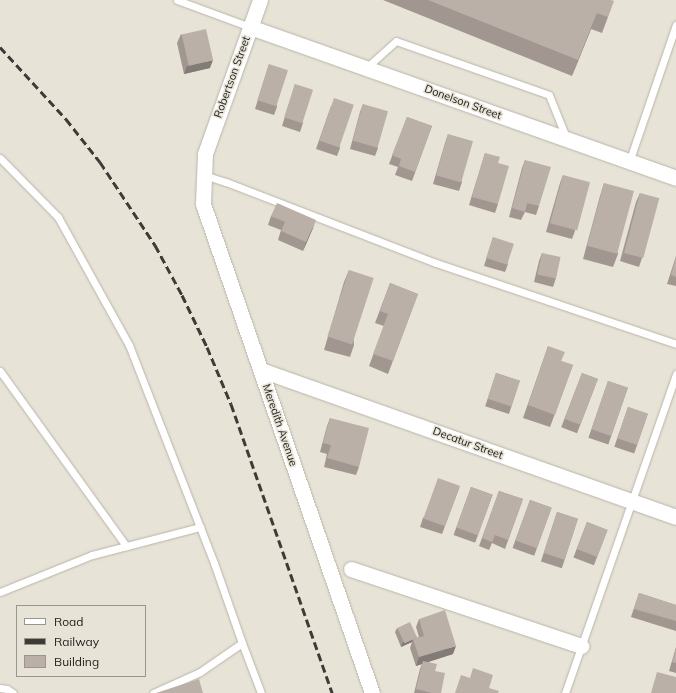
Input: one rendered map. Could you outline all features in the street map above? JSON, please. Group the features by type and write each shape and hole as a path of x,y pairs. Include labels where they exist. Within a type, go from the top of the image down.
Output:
{"street":[{"name":"Robertson Street","path":"205,154 260,0"},
{"name":"Donelson Street","path":"250,26 676,178"},
{"name":"Meredith Avenue","path":"205,154 203,204 372,693"},
{"name":"Decatur Street","path":"261,370 676,517"},
{"path":"351,569 581,646"}],"lane":[{"path":"177,0 250,26"},
{"path":"629,162 676,25"},
{"path":"366,68 396,41 549,95 567,139"},
{"path":"0,158 58,217 129,345 200,527 261,693"},
{"path":"204,175 255,192 436,263 676,344"},
{"path":"0,371 126,546"},
{"path":"565,693 676,374"},
{"path":"1,590 92,555 200,527"},
{"path":"153,693 200,672 242,643"},
{"path":"0,688 7,689 12,693"}],"building":[{"path":"428,0 614,1 608,17 597,13 578,60"},
{"path":"206,29 213,60 189,66 182,35"},
{"path":"269,64 288,70 276,106 257,100"},
{"path":"295,84 313,90 302,123 284,117"},
{"path":"334,98 354,105 339,147 319,141"},
{"path":"363,104 388,111 378,148 353,141"},
{"path":"407,117 432,126 415,172 399,166 401,159 392,155"},
{"path":"448,134 473,141 461,183 436,175"},
{"path":"485,153 500,157 498,163 509,166 498,204 472,197"},
{"path":"525,160 551,167 539,206 527,203 525,212 512,208"},
{"path":"563,175 590,182 577,231 550,223"},
{"path":"604,183 634,191 617,254 587,246"},
{"path":"640,193 659,198 643,258 624,253"},
{"path":"277,203 316,220 306,242 281,231 285,222 271,216"},
{"path":"493,237 514,244 507,265 486,258"},
{"path":"542,253 561,257 556,278 537,275"},
{"path":"676,257 676,277 671,275"},
{"path":"349,270 374,278 352,345 327,337"},
{"path":"390,283 418,294 393,361 373,354 388,314 380,311"},
{"path":"548,346 565,352 561,361 573,365 555,415 528,405"},
{"path":"496,373 520,381 511,406 488,399"},
{"path":"582,373 598,379 580,425 564,419"},
{"path":"608,381 628,388 611,436 591,429"},
{"path":"628,407 648,414 637,445 617,438"},
{"path":"330,418 369,428 359,467 327,458 331,445 323,443"},
{"path":"438,478 460,486 445,526 423,518"},
{"path":"471,487 493,495 478,535 456,527"},
{"path":"499,491 523,499 508,540 495,535 492,542 482,538"},
{"path":"530,500 552,508 537,548 515,540"},
{"path":"557,512 578,519 565,560 544,553"},
{"path":"587,522 608,530 597,557 577,549"},
{"path":"639,593 676,605 676,621 634,609"},
{"path":"445,610 456,646 419,657 413,639 424,636 419,619"},
{"path":"410,622 417,637 404,643 397,628"},
{"path":"676,649 676,663 672,662"},
{"path":"423,661 437,664 435,671 445,673 441,693 432,693 416,689"},
{"path":"473,668 493,675 489,688 499,691 498,693 455,693 461,675 470,678"},
{"path":"657,672 676,677 676,693 651,693"},
{"path":"199,679 203,693 156,693"}],"railway":[{"path":"0,47 66,119 100,162 155,245 182,295 207,347 231,404 332,693"}]}
